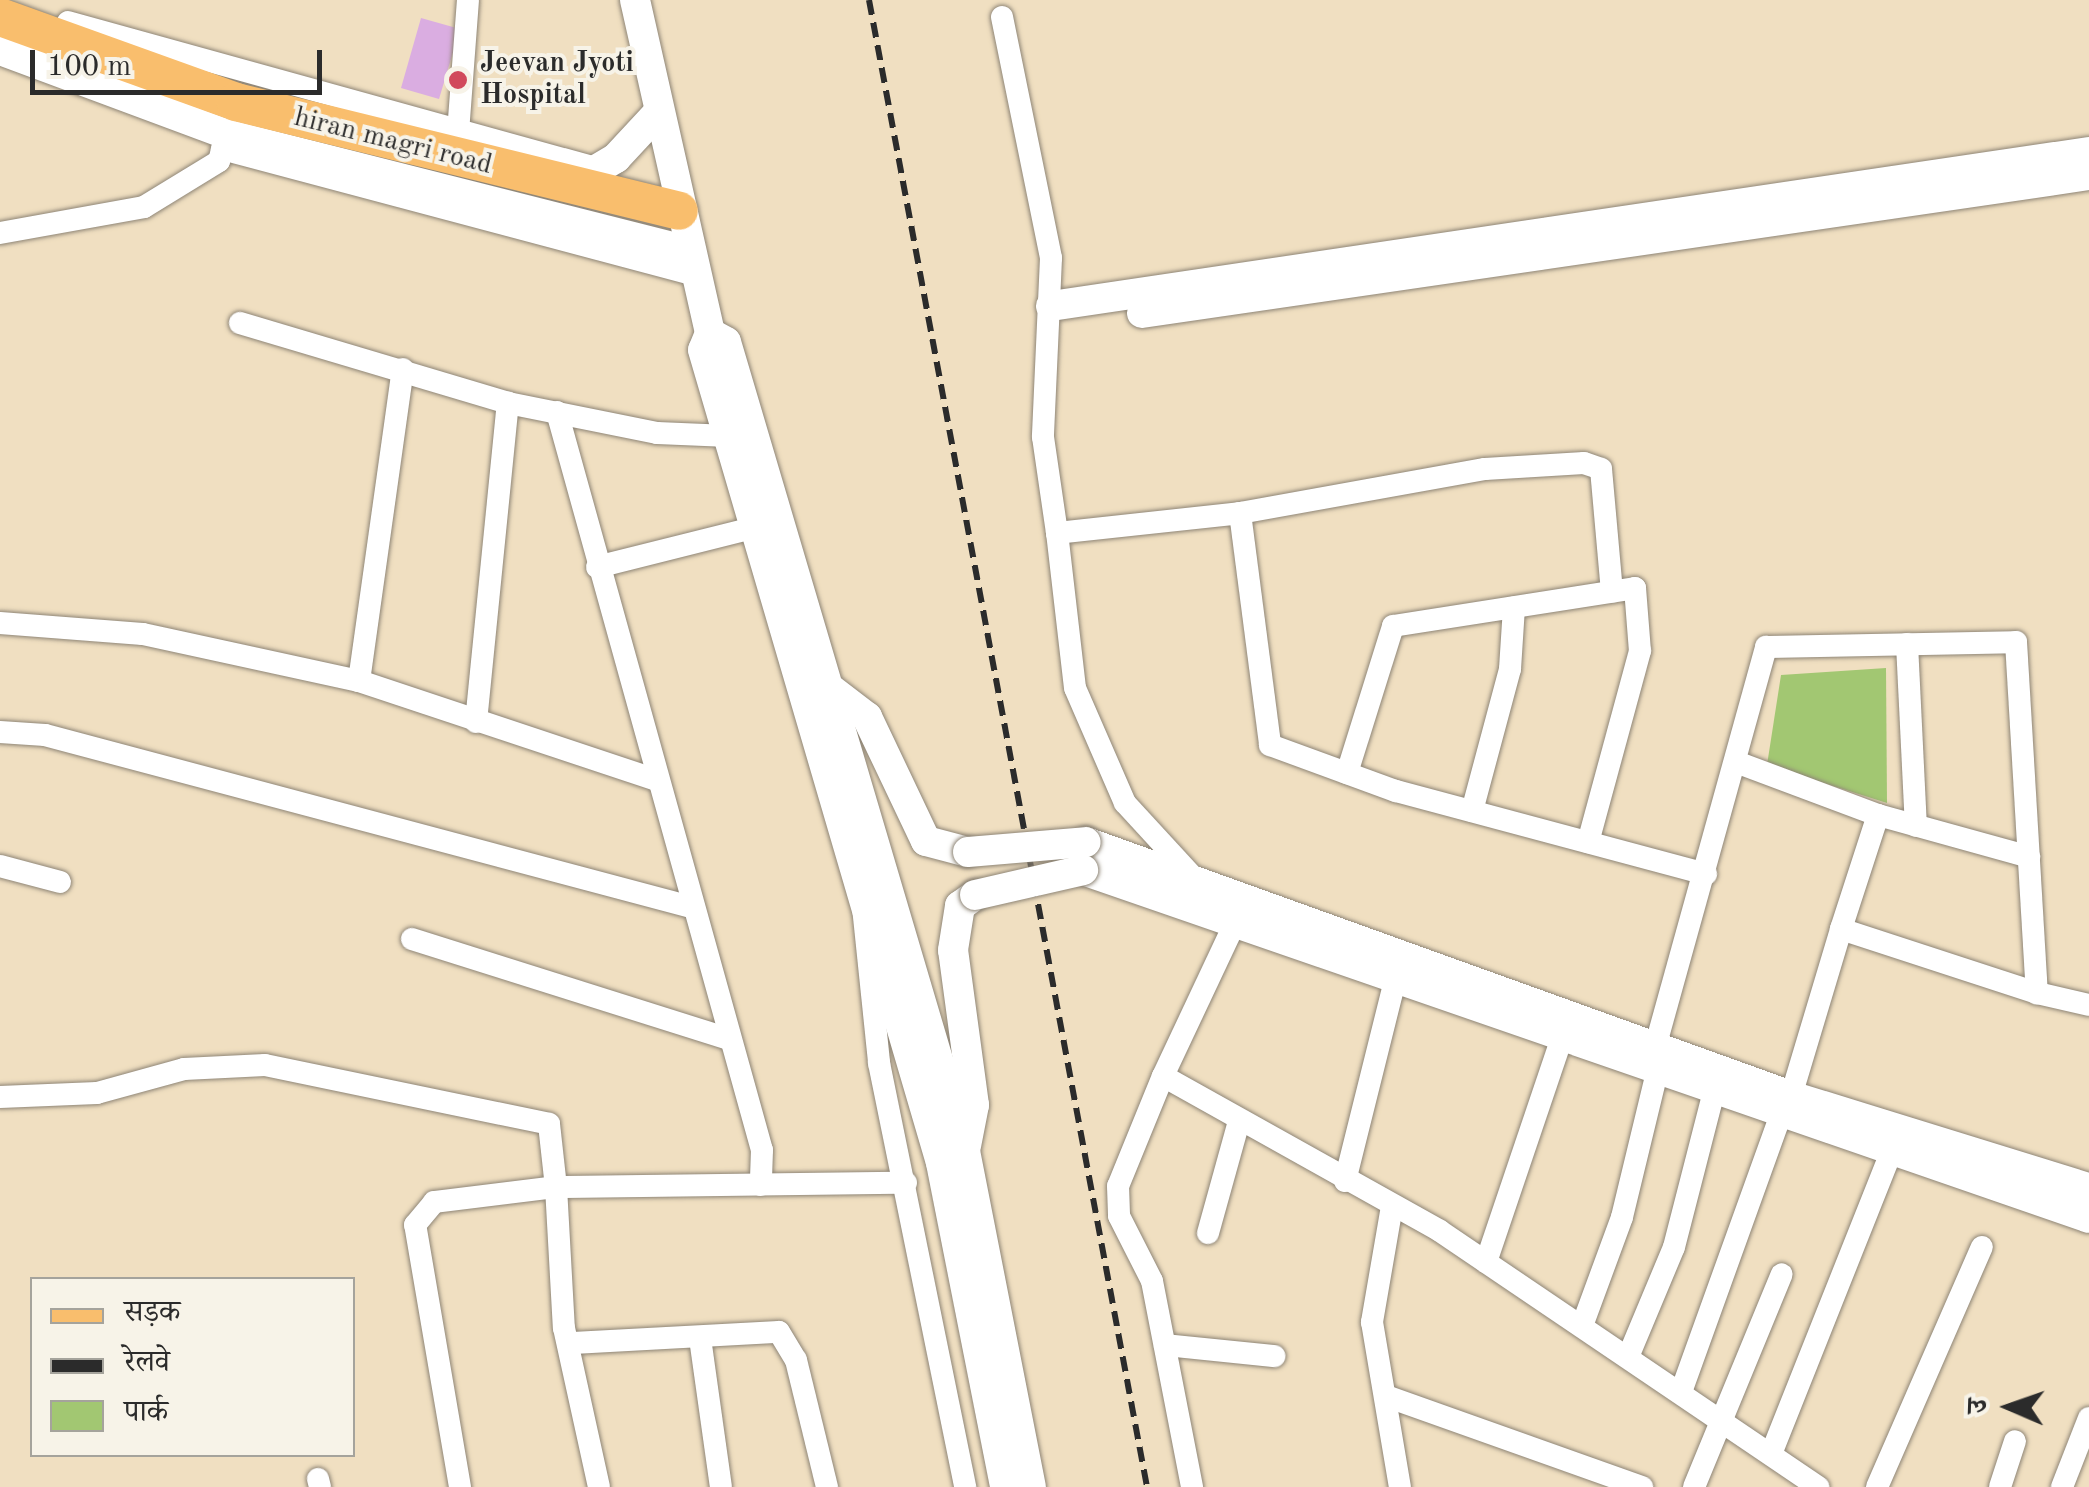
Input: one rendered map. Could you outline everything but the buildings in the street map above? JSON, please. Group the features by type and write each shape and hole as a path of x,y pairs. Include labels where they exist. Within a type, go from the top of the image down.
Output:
{"main road":[{"name":"hiran magri road","path":"0,16 229,124 457,146 584,177 679,211"}],"street":[{"path":"0,6 6,0 229,124 632,274 652,264 691,262"},
{"path":"457,146 468,0"},
{"path":"635,0 656,115 710,332 703,350 941,1163 1005,1487"},
{"path":"1002,17 1051,258 1043,438 1076,688 1125,803 1195,880"},
{"path":"0,50 229,124 691,262"},
{"path":"584,177 656,115"},
{"path":"0,233 107,220 229,124"},
{"path":"1050,316 2089,152"},
{"path":"1050,316 2089,175"},
{"path":"240,323 508,403 657,434 729,436"},
{"path":"710,332 726,342 964,1151 1031,1487"},
{"path":"358,681 403,369"},
{"path":"476,722 508,403"},
{"path":"556,412 653,779 762,1150 760,1185"},
{"path":"1057,533 1240,512 1485,468 1584,462 1601,470 1612,592"},
{"path":"1240,512 1270,744 1472,811 1706,874"},
{"path":"597,567 756,526"},
{"path":"1348,773 1393,626 1634,588 1640,651 1588,842"},
{"path":"1472,811 1510,669 1514,607"},
{"path":"0,623 144,634 358,681 653,779"},
{"path":"1582,1326 1622,1217 1654,1062 1766,647 2016,642 2037,993"},
{"path":"1908,644 1916,826"},
{"path":"829,688 867,718 926,840 968,852 1085,856 1195,880 1654,1062 1786,1106 2089,1188"},
{"path":"0,732 45,735 691,908"},
{"path":"1736,762 1878,815 2029,856"},
{"path":"1681,1392 1786,1106 1878,815"},
{"path":"964,1151 974,1106 953,950 960,906 975,895 1085,856 1236,923 1394,984 1561,1042 1654,1062 1712,1095 1786,1106 1890,1155 2089,1218"},
{"path":"0,866 60,882"},
{"path":"866,899 858,922 863,972 965,1487"},
{"path":"1192,1487 1152,1280 1119,1216 1118,1186 1163,1076 1236,923"},
{"path":"1841,929 2037,993 2089,1005"},
{"path":"412,939 729,1040"},
{"path":"1344,1181 1394,984"},
{"path":"1486,1262 1561,1042"},
{"path":"0,1097 97,1093 184,1069 265,1065 548,1124 564,1328 573,1342 599,1487"},
{"path":"1163,1076 1238,1124 1392,1206 1486,1262 1818,1487"},
{"path":"1628,1356 1674,1248 1712,1095"},
{"path":"1208,1233 1238,1124"},
{"path":"1771,1454 1890,1155"},
{"path":"460,1487 414,1225 434,1202 556,1188 906,1183"},
{"path":"1392,1206 1372,1322 1400,1487"},
{"path":"1877,1487 1982,1247"},
{"path":"1694,1487 1782,1274"},
{"path":"573,1342 786,1336 826,1487"},
{"path":"700,1338 722,1487"},
{"path":"1164,1344 1274,1356"},
{"path":"1386,1396 1642,1487"},
{"path":"2062,1487 2089,1418"},
{"path":"2000,1487 2015,1441"}],"green space":[{"path":"1886,668 1887,803 1767,765 1781,675"}],"railway":[{"path":"869,0 1147,1487"}],"place":[{"name":"Jeevan Jyoti Hospital","path":"458,80"}]}
